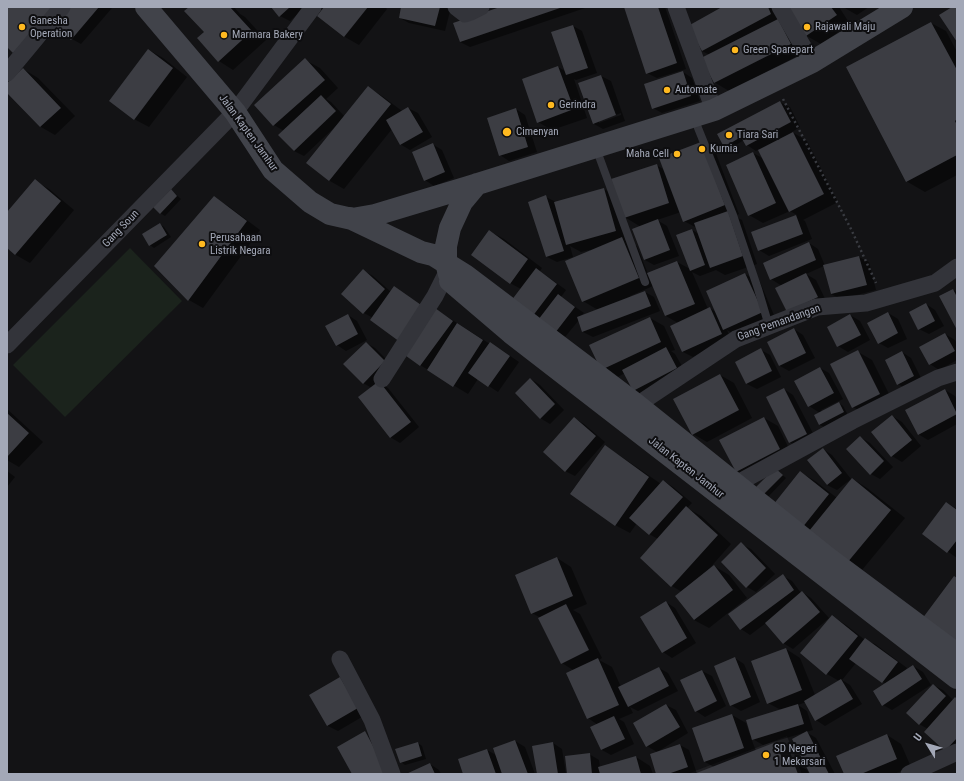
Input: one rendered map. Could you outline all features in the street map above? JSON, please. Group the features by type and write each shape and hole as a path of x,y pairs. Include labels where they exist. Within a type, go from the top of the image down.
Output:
{"street":[{"path":"7,73 62,7"},
{"name":"Jalan Kapten Jamhur","path":"146,7 235,112 273,170 310,202 330,214 352,219 477,184 704,114 812,62 902,7"},
{"name":"Gang Soun","path":"7,345 235,112 313,7"},
{"path":"456,7 465,14 481,7"},
{"path":"780,7 812,62"},
{"path":"680,9 704,114"},
{"path":"382,379 435,296 447,274 446,246 450,228 462,202 477,184"},
{"name":"Jalan Kapten Jamhur","path":"350,218 421,252 429,262 447,274 511,333 824,565 957,654"},
{"name":"Gang Pemandangan","path":"637,406 736,339 817,307 866,304 935,283 957,266"},
{"name":"Jalan Kapten Jamhur","path":"447,274 464,275 637,406 736,484 824,565 957,678"},
{"path":"736,484 852,421 938,378 957,372"},
{"path":"340,659 372,720 392,774"},
{"path":"909,774 957,752"}],"lane":[{"path":"704,114 732,215 758,289 769,326"},
{"path":"596,147 645,282"}],"path":[{"path":"774,81 851,229 883,298"}],"shaded area":[{"path":"130,248 182,301 65,417 13,365"},
{"name":"SD Negeri 1 Mekarsari","path":"787,736 802,774 687,774"}],"building":[{"name":"Ganesha Operation","path":"7,7 55,7 13,53 7,47"},
{"path":"71,7 99,7 71,40 55,26"},
{"name":"Marmara Bakery","path":"189,7 230,7 252,31 218,62 197,38 204,32 184,11"},
{"path":"271,7 290,7 279,17"},
{"path":"324,7 368,7 344,37 317,16"},
{"path":"401,7 440,7 435,26 399,18"},
{"path":"500,7 563,7 460,42 453,23"},
{"path":"624,7 658,7 677,63 646,74"},
{"path":"722,7 768,7 771,14 702,51 688,26"},
{"path":"786,7 831,7 837,15 806,36"},
{"path":"952,7 957,7 957,42 939,15"},
{"path":"778,19 791,44 714,83 701,58"},
{"path":"931,22 957,70 957,119 955,121 957,125 957,155 906,182 846,67"},
{"path":"573,25 588,68 566,75 551,32"},
{"path":"148,49 173,68 134,120 109,101"},
{"path":"305,58 325,80 273,126 254,105"},
{"path":"558,66 574,109 537,123 522,79"},
{"path":"23,68 61,108 40,127 7,93 7,83"},
{"name":"Automate","path":"683,71 691,96 652,109 644,84"},
{"path":"601,75 616,115 593,124 578,83"},
{"path":"368,86 391,104 329,181 306,163"},
{"path":"321,95 336,111 294,151 278,135"},
{"path":"780,101 791,122 746,146 741,137 724,147 717,134"},
{"path":"408,107 423,132 400,145 386,120"},
{"name":"Cimenyan","path":"516,108 528,147 499,156 487,118"},
{"path":"793,132 824,194 789,212 758,150"},
{"path":"701,142 725,205 683,222 659,158"},
{"path":"433,143 445,172 424,181 412,152"},
{"path":"753,152 776,203 748,216 726,165"},
{"path":"657,164 669,203 624,218 611,179"},
{"path":"35,179 61,201 15,255 7,248 7,212"},
{"path":"604,188 616,231 566,245 554,202"},
{"path":"171,189 177,196 160,214 153,207"},
{"path":"546,195 564,251 546,257 528,202"},
{"name":"Perusahaan Listrik Negara","path":"214,196 247,221 188,301 154,266"},
{"path":"728,211 743,256 710,268 694,223"},
{"path":"796,215 803,234 758,251 751,232"},
{"path":"658,219 670,250 644,260 632,229"},
{"path":"160,223 167,235 149,246 142,234"},
{"path":"692,229 705,265 690,271 676,235"},
{"path":"489,230 528,259 510,284 471,255"},
{"path":"622,237 639,278 582,302 565,261"},
{"path":"809,242 816,260 770,280 763,263"},
{"path":"859,256 867,285 831,294 823,265"},
{"path":"677,261 695,304 665,316 647,273"},
{"path":"536,268 557,284 532,317 511,301"},
{"path":"363,269 385,289 363,314 341,294"},
{"path":"745,273 763,312 723,330 706,291"},
{"path":"806,273 818,297 787,312 775,288"},
{"path":"394,286 424,307 400,342 370,320"},
{"path":"953,289 957,297 957,330 939,296"},
{"path":"645,291 651,306 582,332 577,317"},
{"path":"558,294 575,307 555,333 538,320"},
{"path":"926,303 935,321 918,330 909,312"},
{"path":"710,307 722,334 682,352 670,326"},
{"path":"435,308 453,321 420,366 402,353"},
{"path":"888,312 898,333 878,344 867,323"},
{"path":"348,314 358,334 336,346 325,326"},
{"path":"850,314 861,335 837,347 827,327"},
{"path":"650,317 661,342 601,370 589,345"},
{"path":"457,323 483,340 453,387 427,370"},
{"path":"794,328 806,353 779,366 767,342"},
{"path":"945,333 955,351 929,365 919,347"},
{"path":"366,342 385,361 363,384 343,364"},
{"path":"490,342 510,356 488,387 468,373"},
{"path":"666,347 677,368 633,391 622,370"},
{"path":"761,348 772,371 746,384 735,362"},
{"path":"858,350 880,394 852,408 830,364"},
{"path":"902,351 914,376 897,385 885,360"},
{"path":"820,367 834,393 808,407 794,381"},
{"path":"720,374 739,410 692,435 673,399"},
{"path":"530,378 555,404 540,419 515,393"},
{"path":"379,381 411,422 390,438 358,397"},
{"path":"784,388 807,434 789,443 766,397"},
{"path":"945,389 957,414 918,435 905,410"},
{"path":"839,402 844,412 819,425 814,415"},
{"path":"7,413 29,433 7,457"},
{"path":"892,415 912,440 891,457 871,432"},
{"path":"574,417 596,436 565,472 543,452"},
{"path":"764,417 780,449 736,472 719,440"},
{"path":"860,436 884,461 870,475 846,449"},
{"path":"605,445 649,477 615,526 570,494"},
{"path":"823,448 842,473 827,485 807,460"},
{"path":"775,468 783,475 763,495 755,488"},
{"path":"800,471 829,494 802,528 773,505"},
{"path":"852,478 891,510 847,563 809,531"},
{"path":"663,480 683,497 649,535 629,518"},
{"path":"946,502 957,510 957,540 947,553 922,534"},
{"path":"686,506 718,535 671,587 640,558"},
{"path":"741,542 766,568 746,588 721,562"},
{"path":"557,557 573,596 531,614 515,575"},
{"path":"714,565 733,590 694,620 675,596"},
{"path":"783,574 794,590 740,630 728,614"},
{"path":"954,576 957,578 957,645 922,619"},
{"path":"802,591 820,612 783,644 765,623"},
{"path":"666,601 687,638 662,653 640,617"},
{"path":"566,604 589,650 561,664 538,618"},
{"path":"832,615 858,636 826,675 800,653"},
{"path":"865,638 898,662 882,683 849,659"},
{"path":"786,648 802,690 767,704 751,661"},
{"path":"735,657 751,697 730,706 714,666"},
{"path":"598,658 619,705 587,719 566,673"},
{"path":"913,665 922,679 882,706 873,691"},
{"path":"659,667 669,686 628,707 618,687"},
{"path":"702,670 717,701 695,712 680,680"},
{"path":"340,677 358,708 327,726 309,695"},
{"path":"841,679 853,699 815,721 804,701"},
{"path":"933,684 946,696 919,725 906,713"},
{"path":"955,697 957,699 957,738 945,751 924,732"},
{"path":"666,704 680,727 646,747 633,723"},
{"path":"798,704 804,724 752,740 746,720"},
{"path":"732,714 744,748 704,762 692,728"},
{"path":"614,716 625,739 601,750 590,727"},
{"path":"365,731 387,772 383,774 352,774 337,747"},
{"path":"807,731 829,774 810,774 792,739"},
{"path":"887,734 897,759 861,774 844,774 836,756"},
{"path":"515,740 528,774 502,774 493,748"},
{"path":"418,742 422,756 400,763 395,749"},
{"path":"553,742 558,774 537,774 532,746"},
{"name":"SD Negeri 1 Mekarsari","path":"776,742 784,764 793,761 798,774 694,774"},
{"path":"680,744 688,767 668,774 656,774 650,754"},
{"path":"487,749 496,774 463,774 458,759"},
{"path":"590,753 592,774 567,774 565,756"},
{"path":"636,756 641,774 600,774 598,767"},
{"path":"430,763 435,774 406,774"}],"place":[{"name":"Ganesha Operation","path":"22,27"},
{"name":"Rajawali Maju","path":"807,27"},
{"name":"Marmara Bakery","path":"224,35"},
{"name":"Green Sparepart","path":"735,50"},
{"name":"Automate","path":"667,90"},
{"name":"Gerindra","path":"551,105"},
{"name":"Cimenyan","path":"507,132"},
{"name":"Tiara Sari","path":"729,135"},
{"name":"Kurnia","path":"702,149"},
{"name":"Maha Cell","path":"677,154"},
{"name":"Perusahaan Listrik Negara","path":"202,244"},
{"name":"SD Negeri 1 Mekarsari","path":"766,755"}]}
